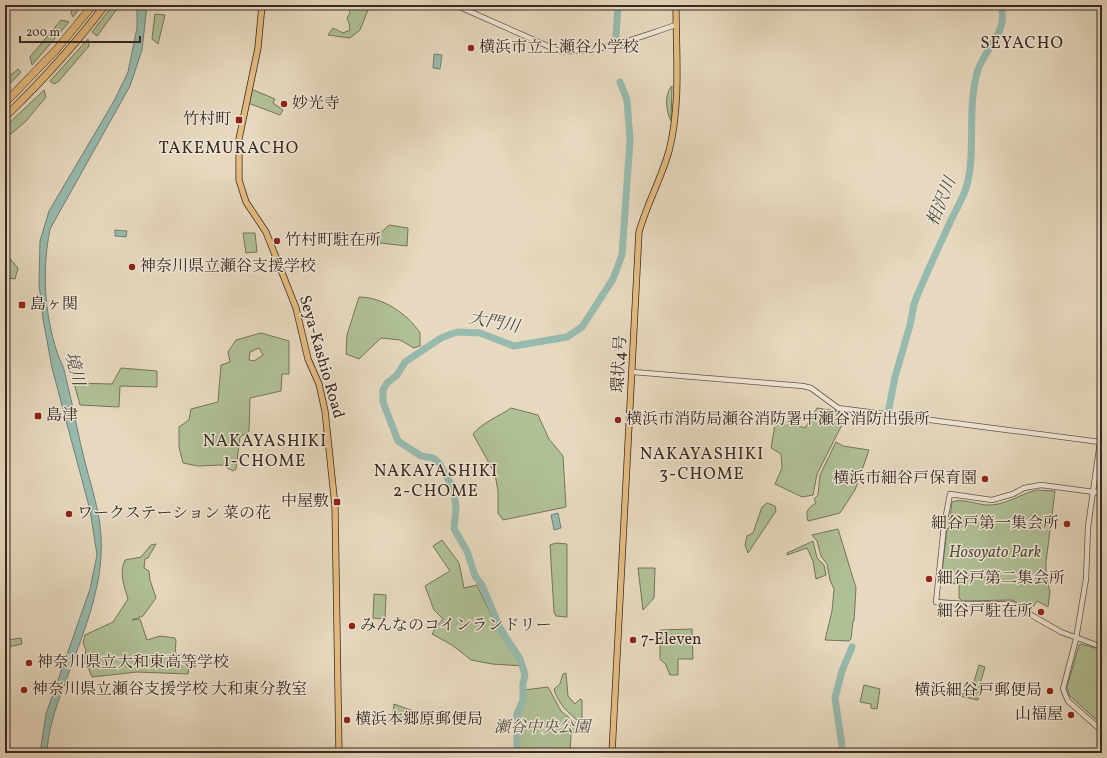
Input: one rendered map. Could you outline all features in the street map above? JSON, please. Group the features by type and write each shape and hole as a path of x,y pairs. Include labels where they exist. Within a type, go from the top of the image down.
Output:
{"highway":[{"path":"5,103 56,50 93,5"},
{"path":"5,117 54,67 105,5"}],"main road":[{"name":"Seya-Kashio Road","path":"262,5 258,48 239,139 239,180 246,202 266,232 296,308 308,359 319,384 325,411 335,506 339,753"},
{"name":"環状4号","path":"612,753 633,372 639,232 668,153 675,121 677,101 676,5"}],"street":[{"path":"455,5 559,51 576,52 600,49 676,25"},
{"path":"633,372 803,386 811,388 838,408 1100,442 1088,527 1086,579 1076,639 1063,689 1064,695 1068,701 1102,731"},
{"path":"1102,493 1041,485 1024,488 1013,494 992,500 950,494 940,555 936,602 965,604 1012,604 1061,632 1076,639 1102,647"}],"green space":[{"path":"74,5 82,5 73,17 71,13"},
{"path":"113,5 120,5 97,36 92,32"},
{"path":"348,5 370,5 360,30 350,38 328,35 333,28 343,33 350,30 347,18 350,13"},
{"path":"155,14 165,15 158,44 152,39"},
{"path":"61,20 69,22 32,65 30,57"},
{"path":"88,39 89,46 58,82 54,84 50,81"},
{"path":"18,69 21,72 5,89 5,80"},
{"path":"672,86 671,121 668,113 667,98 669,89"},
{"path":"251,89 275,99 273,103 283,110 280,115 248,103"},
{"path":"44,90 46,97 26,121 5,139 5,127"},
{"path":"5,216 10,238 5,244"},
{"path":"389,225 408,228 407,246 371,242"},
{"path":"243,233 255,233 257,252 246,253"},
{"path":"5,253 18,268 15,279 5,277"},
{"path":"359,297 385,303 401,313 420,333 420,346 414,348 400,340 381,338 359,359 346,354 347,335"},
{"path":"261,333 289,341 289,374 282,374 281,391 250,398 249,431 240,437 236,469 233,471 222,465 198,466 183,463 179,447 179,427 189,420 191,409 218,402 221,365 230,362 228,352 236,340","holes":["259,348 263,355 254,361 249,360 250,352"]},
{"path":"121,368 157,371 157,387 120,386 119,407 80,405 74,383 112,384"},
{"path":"511,408 538,415 549,439 563,456 566,507 503,520 498,513 498,491 495,474 473,434 486,423"},
{"path":"817,408 848,413 817,474 813,495 802,497 775,484 782,468 781,454 771,448 776,418 805,428"},
{"path":"836,442 843,446 869,450 855,490 840,513 808,521 808,510 816,503 814,499 818,495 820,475"},
{"name":"Hosoyato Park","path":"1037,490 1055,491 1046,562 1046,575 1050,592 1048,607 1037,601 1031,610 1012,600 962,601 959,598 959,584 943,583 941,581 947,529 949,528 952,502 964,501 993,505 1006,502"},
{"path":"767,503 775,506 776,511 748,553 745,545 747,536 753,533 762,507"},
{"path":"838,529 856,588 854,621 851,639 849,641 825,640 832,611 834,589 830,580 827,564 821,556 817,541 812,535"},
{"path":"442,540 459,563 464,588 477,585 500,634 523,666 492,664 471,660 452,645 432,634 443,619 434,610 425,586 450,571 433,546"},
{"path":"813,541 817,558 824,565 826,575 816,579 813,561 807,548 787,555 787,553"},
{"path":"556,543 567,544 567,617 556,616 554,612 550,545"},
{"path":"156,544 148,558 145,559 144,568 149,571 150,580 156,598 143,616 132,620 140,619 147,640 160,636 175,638 175,654 196,655 195,667 189,666 188,674 137,672 92,677 89,670 89,665 83,663 86,650 83,643 85,635 113,622 128,599 122,575 125,560 141,557 151,545"},
{"path":"638,568 655,568 654,598 643,610"},
{"path":"374,594 386,595 385,619 373,618"},
{"path":"692,629 693,659 678,659 678,675 670,675 666,665 660,659 660,630"},
{"path":"21,638 22,644 8,647 7,640"},
{"path":"1081,644 1102,650 1102,725 1069,695 1067,687 1079,645"},
{"path":"979,665 985,667 980,684 978,700 955,695 956,691 970,695"},
{"path":"566,673 568,696 575,704 580,699 582,700 582,721 579,722 567,711 558,699 554,689 560,684 563,674"},
{"path":"864,685 880,689 877,709 871,708 871,704 860,702"},
{"name":"瀬谷中央公園","path":"548,687 561,711 578,725 578,729 571,735 570,751 565,753 519,753 517,724 518,715 524,697 524,690"},
{"path":"394,704 416,712 418,717 392,722"}],"water":[{"path":"137,5 147,5 142,50 130,86 50,229 47,244 45,275 49,322 57,352 63,365 97,510 101,537 101,557 99,576 90,614 50,728 47,753 40,753 46,714 90,589 97,555 90,510 52,368 43,319 39,284 40,241 49,211 114,101 128,72 137,28"},
{"path":"434,54 442,55 440,69 433,68"},
{"path":"115,230 127,231 126,237 115,236"},
{"path":"558,513 561,528 554,530 551,515"}],"waterway":[{"name":"大門川","path":"616,37 618,5"},
{"name":"相沢川","path":"889,408 895,377 910,325 914,304 967,185 971,158 972,101 974,87 980,64 995,40 1002,23 1000,5"},
{"name":"大門川","path":"517,753 517,714 523,700 523,683 525,675 520,659 500,628 482,585 475,576 467,551 454,529 456,507 453,488 439,463 433,458 421,456 398,441 383,402 383,390 387,383 397,375 405,362 441,338 451,334 458,332 480,333 514,346 567,337 582,327 613,279 622,255 630,140 627,100 620,82"},
{"name":"相沢川","path":"841,753 842,746 835,698 842,671 852,647"}],"place":[{"name":"横浜市立上瀬谷小学校","path":"471,48"},
{"name":"妙光寺","path":"284,104"},
{"name":"竹村町","path":"239,120"},
{"name":"竹村町駐在所","path":"277,241"},
{"name":"神奈川県立瀬谷支援学校","path":"132,267"},
{"name":"島ヶ関","path":"22,305"},
{"name":"島津","path":"38,416"},
{"name":"横浜市消防局瀬谷消防署中瀬谷消防出張所","path":"618,420"},
{"name":"横浜市細谷戸保育園","path":"985,479"},
{"name":"中屋敷","path":"337,502"},
{"name":"ワークステーション 菜の花","path":"69,514"},
{"name":"細谷戸第一集会所","path":"1067,524"},
{"name":"細谷戸第二集会所","path":"929,579"},
{"name":"細谷戸駐在所","path":"1041,612"},
{"name":"みんなのコインランドリー","path":"352,626"},
{"name":"7-Eleven","path":"633,640"},
{"name":"神奈川県立大和東高等学校","path":"29,663"},
{"name":"神奈川県立瀬谷支援学校 大和東分教室","path":"24,690"},
{"name":"横浜細谷戸郵便局","path":"1050,691"},
{"name":"山福屋","path":"1071,715"},
{"name":"横浜本郷原郵便局","path":"347,720"}],"district":[{"name":"SEYACHO","path":"1022,43"},
{"name":"TAKEMURACHO","path":"229,148"},
{"name":"NAKAYASHIKI 1-CHOME","path":"265,451"},
{"name":"NAKAYASHIKI 3-CHOME","path":"702,464"},
{"name":"NAKAYASHIKI 2-CHOME","path":"436,481"}],"water label":[{"name":"境川","path":"74,369"}]}
